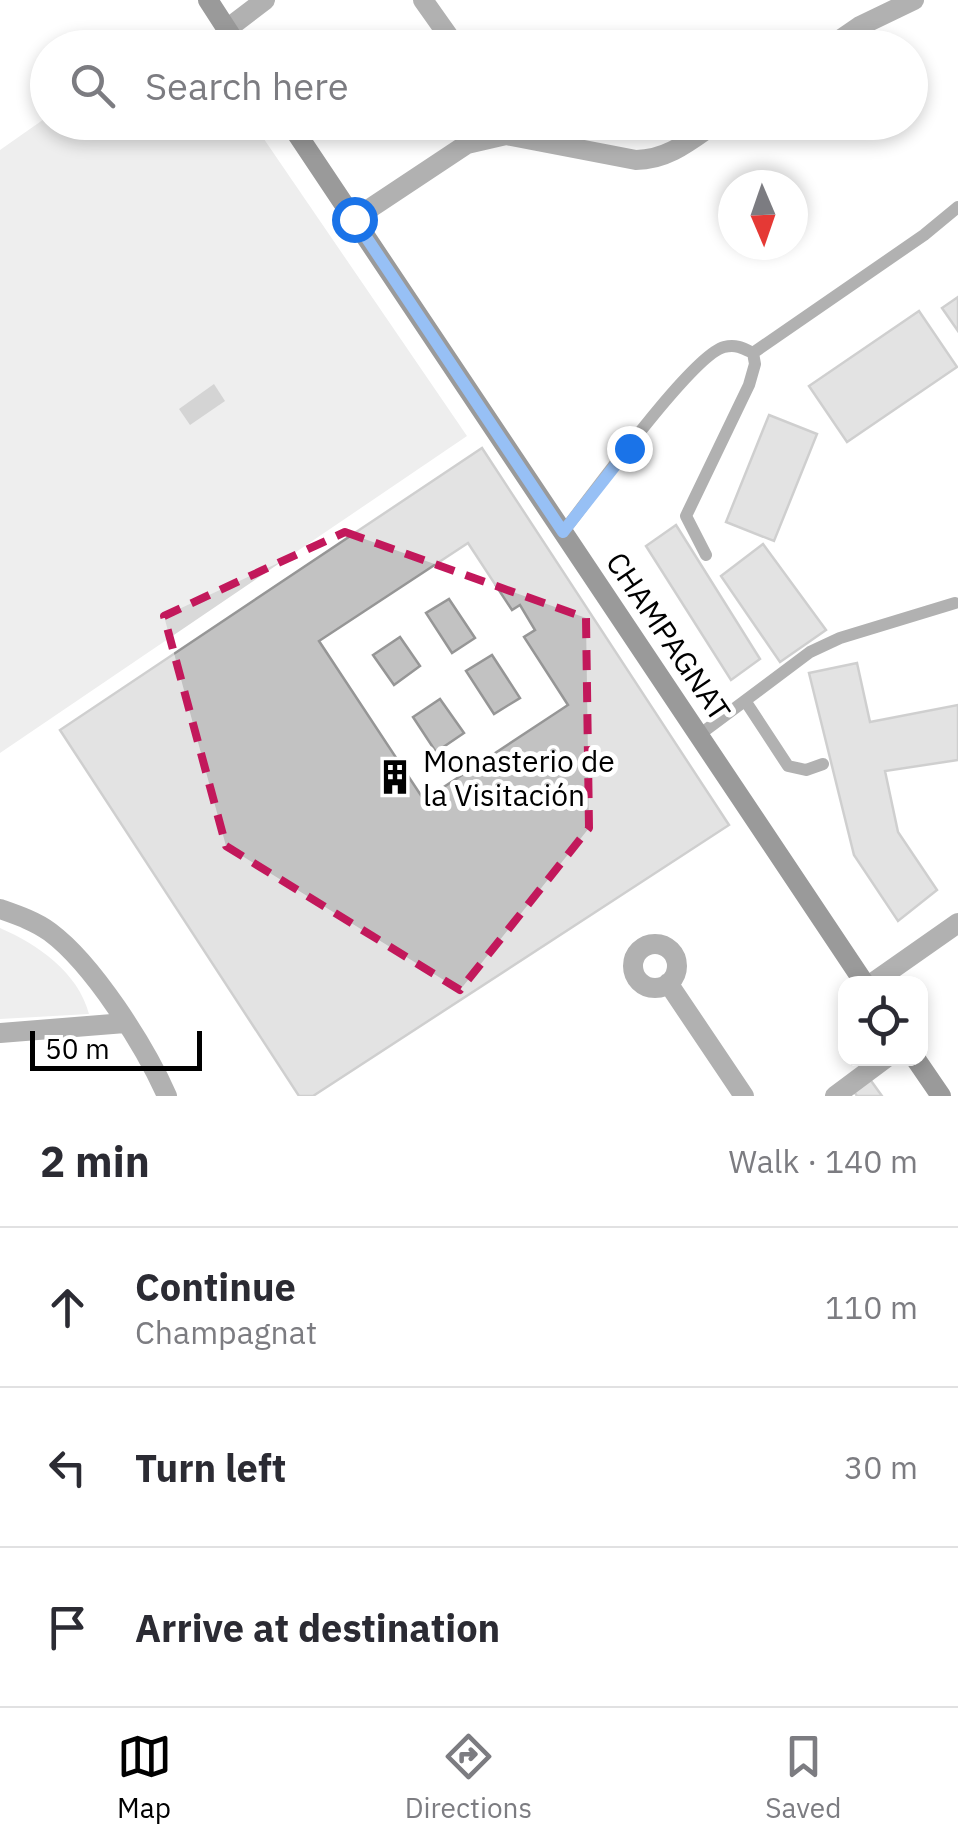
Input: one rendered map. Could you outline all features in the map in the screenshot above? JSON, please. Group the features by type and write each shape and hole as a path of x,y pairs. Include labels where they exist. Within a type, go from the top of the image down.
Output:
{"street":[{"path":"208,0 228,30"},
{"path":"240,30 265,0"},
{"path":"424,0 445,30"},
{"path":"854,30 914,0"},
{"name":"CHAMPAGNAT","path":"302,140 863,976"},
{"path":"354,219 467,144 480,140"},
{"path":"528,140 636,160 654,160 690,140"},
{"path":"0,909 46,929 72,950 124,1023 167,1096"},
{"path":"880,976 958,923"},
{"path":"668,984 744,1096"},
{"path":"0,1034 124,1023"},
{"path":"834,1096 875,1066"},
{"path":"921,1066 942,1096"}],"lane":[{"path":"754,353 958,207"},
{"path":"563,532 690,370 721,348 740,346 754,353"},
{"path":"706,555 686,516 748,386 756,364 754,353"},
{"path":"699,735 810,652 840,638 955,604"},
{"path":"746,702 788,766 806,770 823,764"}],"highlighted area":[{"path":"345,532 586,618 589,828 460,990 226,846 164,616"}],"shaded area":[{"path":"30,129 30,140 265,140 467,436 0,753 0,150"},
{"path":"214,384 225,401 190,425 179,409"},
{"path":"0,928 54,961 76,985 89,1014 0,1019"}],"building":[{"path":"958,297 958,331 942,308"},
{"path":"919,311 957,367 847,442 809,386"},
{"path":"769,415 817,434 774,541 726,522"},
{"name":"Monasterio de la Visitación","path":"482,448 729,825 313,1096 299,1096 60,730"},
{"path":"676,525 760,659 731,680 646,546"},
{"path":"468,543 512,610 520,605 535,630 524,637 568,705 424,800 319,641","holes":["449,599 475,638 452,653 426,613","400,637 420,666 394,685 373,655","492,655 520,698 494,714 466,671","440,699 464,733 436,752 413,717"]},
{"path":"763,544 826,630 780,662 721,576"},
{"path":"857,663 870,722 958,705 958,760 885,771 898,832 937,890 898,921 854,855 809,673"},
{"path":"869,1078 882,1096 857,1096 853,1090"}],"place":[{"name":"Monasterio de la Visitación","path":"395,777"}],"route":[{"path":"354,219 563,532 629,448"}]}
